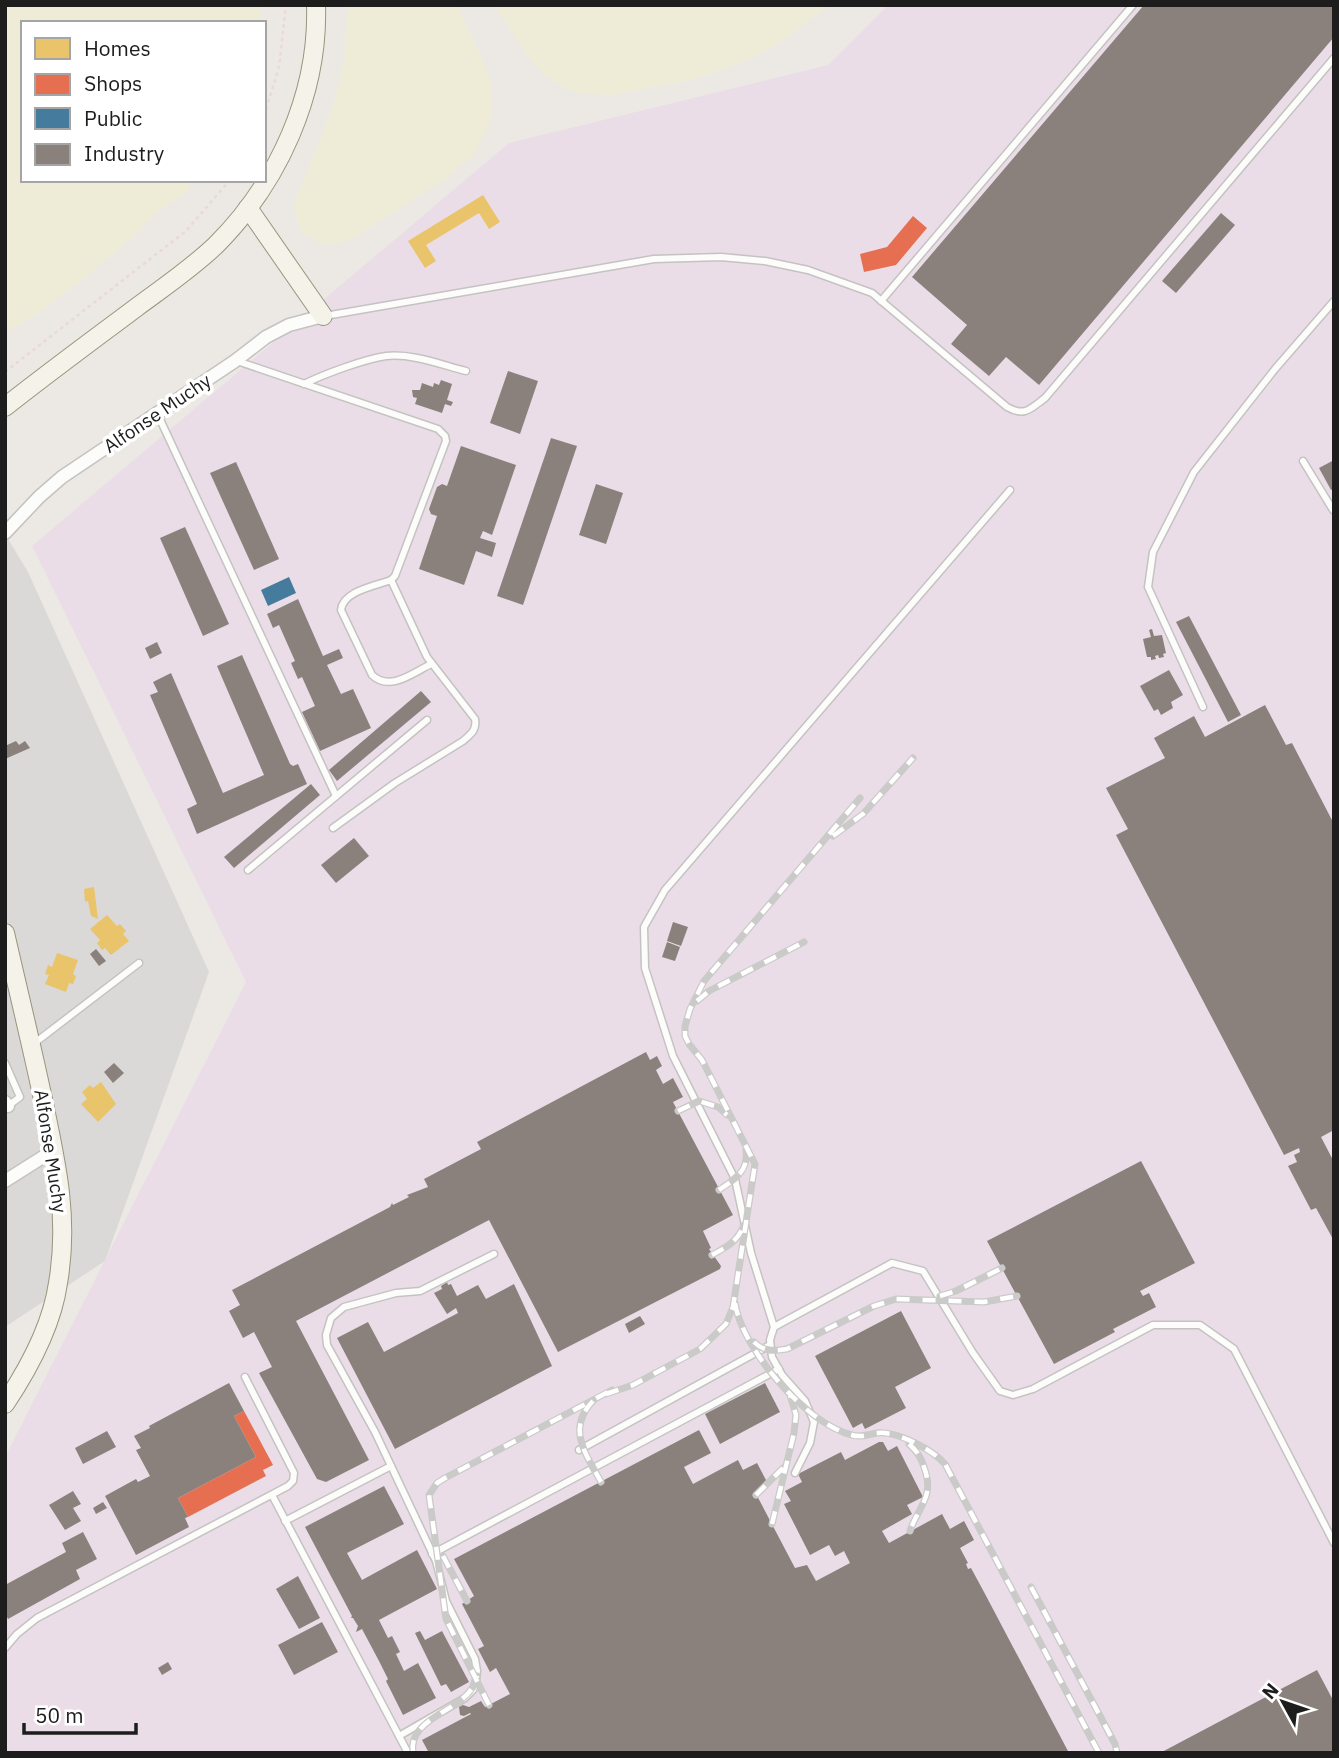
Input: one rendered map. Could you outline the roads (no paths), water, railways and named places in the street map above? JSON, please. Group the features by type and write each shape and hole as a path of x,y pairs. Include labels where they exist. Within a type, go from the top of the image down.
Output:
{"main road":[{"path":"266,180 278,162 299,112 312,63 316,5"},
{"path":"5,408 196,263 232,228 265,182"},
{"path":"248,208 323,316"},
{"name":"Alfonse Muchy","path":"5,933 54,1150 62,1198 63,1248 58,1285 40,1341 5,1404"}],"street":[{"name":"Alfonse Muchy","path":"5,533 62,477 235,361 266,337 289,325 323,316"},
{"path":"5,1181 54,1150"}],"lane":[{"path":"881,301 1133,5"},
{"path":"323,316 654,260 707,258 765,261 808,270 872,293 1007,407 1017,412 1029,411 1045,398 1334,58"},
{"path":"1203,707 1148,587 1153,552 1194,472 1275,369 1334,301"},
{"path":"304,384 322,375 387,356 414,358 466,370"},
{"path":"235,361 438,429 445,436 446,441 397,573 391,580 348,597 341,605 372,675 386,684 392,683 431,664"},
{"path":"157,413 336,796"},
{"path":"1303,461 1334,510"},
{"path":"795,1473 810,1443 814,1422 805,1401 772,1357 770,1345 774,1326 751,1254 735,1179 673,1056 645,968 644,927 665,890 1010,490"},
{"path":"333,828 395,783 472,734 476,726 475,719 431,664 391,580"},
{"path":"248,870 427,720"},
{"path":"31,1045 139,963"},
{"path":"5,1063 20,1097 6,1104"},
{"path":"400,1735 465,1698 473,1690 478,1671 475,1659 446,1601 441,1576 432,1554 391,1466 327,1345 326,1335 331,1318 344,1307 396,1293 412,1293 429,1288 494,1254"},
{"path":"774,1326 891,1264 923,1271 973,1353 1000,1391 1013,1395 1033,1389 1153,1325 1200,1325 1234,1349 1334,1543"},
{"path":"579,1450 770,1345"},
{"path":"432,1554 779,1369"},
{"path":"5,1648 37,1618 272,1495 293,1481 294,1473 245,1377"},
{"path":"285,1521 391,1466"},
{"path":"272,1495 408,1753"}],"railway":[{"path":"833,836 863,814 913,758"},
{"path":"606,1394 633,1385 700,1349 726,1324 733,1307 755,1164 702,1060 689,1044 685,1036 685,1026 704,981 860,798"},
{"path":"697,1001 709,991 804,942"},
{"path":"678,1111 699,1101 718,1107 727,1115"},
{"path":"719,1190 743,1169 746,1150"},
{"path":"712,1255 731,1243 744,1225"},
{"path":"940,1296 1002,1268"},
{"path":"754,1342 769,1350 787,1349 874,1306 896,1299 984,1302 1017,1296"},
{"path":"735,1303 740,1321 763,1362 797,1401 815,1416 852,1435 886,1433 904,1438 932,1453 945,1464 1099,1753"},
{"path":"489,1705 446,1619 429,1495 437,1483 445,1478 612,1390"},
{"path":"772,1524 794,1433 796,1415 790,1395"},
{"path":"593,1401 585,1411 580,1432 581,1442 601,1482"},
{"path":"909,1444 922,1460 928,1486 925,1500 910,1531"},
{"path":"756,1495 783,1468"},
{"path":"443,1556 467,1601"},
{"path":"1031,1587 1115,1744 1117,1753"},
{"path":"413,1753 414,1740 420,1730 464,1698 477,1676"}]}
